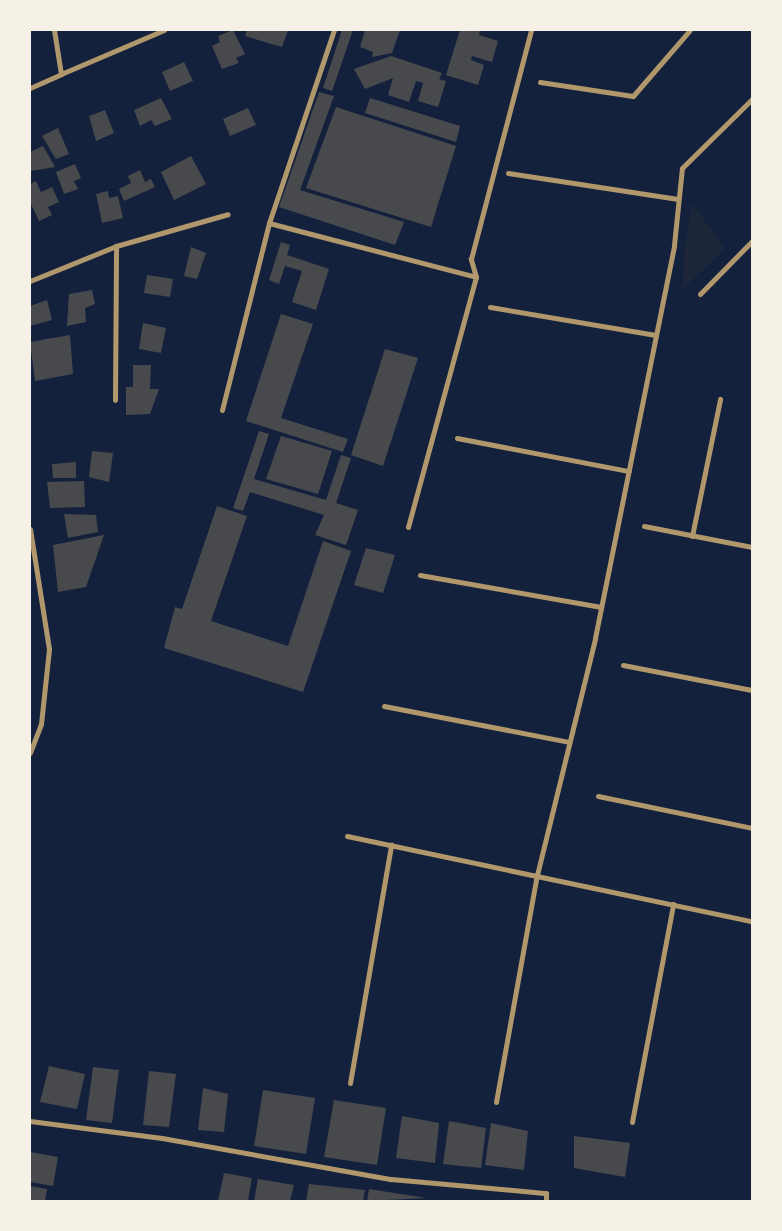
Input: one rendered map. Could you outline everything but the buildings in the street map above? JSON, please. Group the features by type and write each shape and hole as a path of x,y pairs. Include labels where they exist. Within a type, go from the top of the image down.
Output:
{"street":[{"path":"54,30 62,74"},
{"path":"30,88 164,30"},
{"path":"222,410 269,223 334,30"},
{"path":"408,526 476,276 471,259 531,30"},
{"path":"540,82 633,96 690,30"},
{"path":"496,1102 537,875 602,607 656,335 682,168 752,99"},
{"path":"508,173 678,199"},
{"path":"30,281 116,246 228,214"},
{"path":"269,223 476,276"},
{"path":"700,294 752,241"},
{"path":"115,400 116,246"},
{"path":"490,308 656,335"},
{"path":"692,536 720,399"},
{"path":"457,438 628,471"},
{"path":"644,526 752,547"},
{"path":"30,529 49,649 41,724 30,753"},
{"path":"420,576 602,607"},
{"path":"622,665 752,690"},
{"path":"384,706 570,742"},
{"path":"598,796 752,828"},
{"path":"347,836 752,921"},
{"path":"350,1083 391,845"},
{"path":"632,1122 673,904"},
{"path":"30,1121 162,1138 392,1179 546,1193 546,1201"}],"shaded area":[{"path":"692,203 725,248 682,290 685,247"}]}
